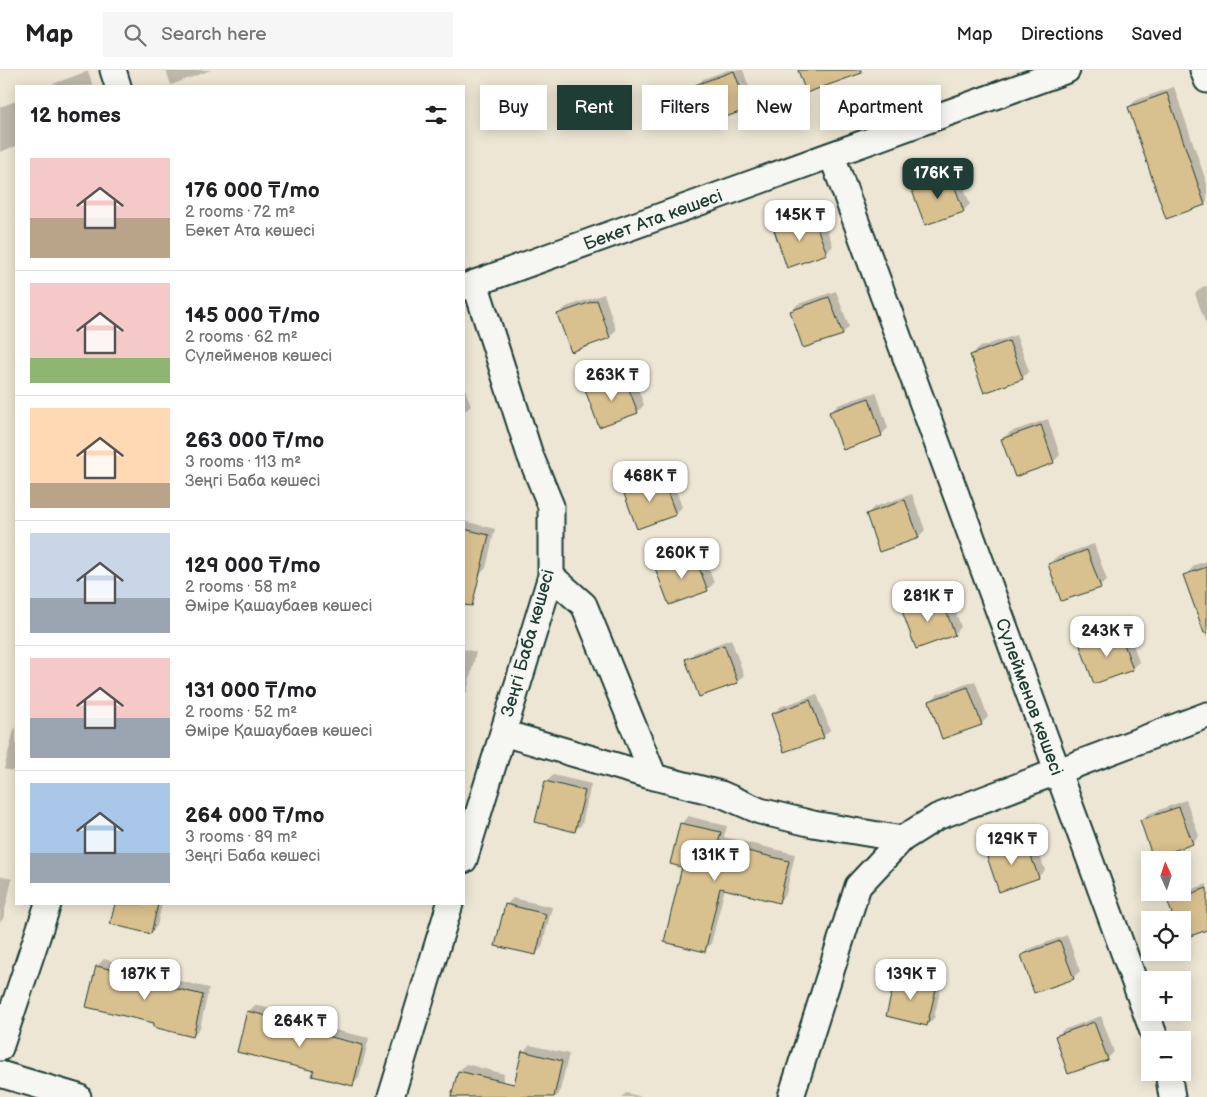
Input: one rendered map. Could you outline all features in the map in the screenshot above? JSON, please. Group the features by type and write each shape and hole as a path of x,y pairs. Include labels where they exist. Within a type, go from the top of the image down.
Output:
{"street":[{"path":"113,70 118,85"},
{"name":"Бекет Ата көшесі","path":"470,285 1067,70"},
{"path":"1203,70 1207,80"},
{"name":"Сүлейменов көшесі","path":"832,156 1153,1031"},
{"name":"Зеңгі Баба көшесі","path":"465,857 551,576 551,506 530,455 470,285"},
{"path":"551,576 584,605 654,777"},
{"path":"791,1097 858,886 902,839 937,817 1207,715"},
{"path":"503,733 654,777 721,794 760,810 813,824 902,839"},
{"path":"0,1048 48,905"},
{"path":"391,1097 450,905"},
{"path":"0,1074 78,1097"},
{"path":"1169,1081 1172,1097"}],"building":[{"path":"798,70 861,70 862,73 828,85 820,85 820,88 810,92 810,85 803,85"},
{"path":"734,71 739,85 738,113 728,116 728,85 695,85"},
{"path":"1167,93 1205,205 1166,219 1128,107"},
{"path":"950,174 964,212 925,225 911,188"},
{"path":"813,217 827,254 787,268 774,230"},
{"path":"829,297 843,335 803,348 790,311"},
{"path":"597,300 610,338 571,352 557,314"},
{"path":"1009,341 1023,379 984,393 970,355"},
{"path":"624,376 638,413 599,427 585,390"},
{"path":"869,398 882,436 843,450 829,412"},
{"path":"1041,425 1054,463 1015,477 1001,439"},
{"path":"662,477 676,515 637,529 623,491"},
{"path":"905,500 919,538 879,552 866,514"},
{"path":"465,529 489,535 472,606 465,605"},
{"path":"1087,550 1101,588 1061,601 1048,564"},
{"path":"694,554 708,591 669,605 655,568"},
{"path":"1207,567 1207,633 1204,633 1183,575"},
{"path":"941,597 955,635 916,649 902,611"},
{"path":"1120,632 1133,670 1094,684 1080,646"},
{"path":"724,645 738,683 699,697 685,659"},
{"path":"968,687 982,725 942,739 929,701"},
{"path":"810,700 824,738 784,752 771,714"},
{"path":"545,781 585,791 575,832 535,822"},
{"path":"1179,807 1193,844 1173,851 1151,851 1140,820"},
{"path":"680,823 721,832 718,844 789,861 779,903 720,888 705,952 664,942 682,867 670,864"},
{"path":"1025,840 1039,878 999,892 986,854"},
{"path":"1207,888 1207,930 1191,936 1191,911 1171,911 1168,902 1191,901 1191,894"},
{"path":"505,904 546,914 536,955 495,946"},
{"path":"115,905 158,905 151,934 110,924"},
{"path":"1060,941 1074,979 1034,993 1021,955"},
{"path":"96,966 137,975 136,979 203,995 193,1037 153,1027 154,1023 86,1007"},
{"path":"896,975 937,985 927,1026 886,1016"},
{"path":"247,1011 288,1021 286,1026 363,1045 353,1086 312,1076 314,1071 237,1052"},
{"path":"1094,1022 1108,1060 1068,1074 1055,1036"},
{"path":"522,1051 562,1061 554,1097 451,1097 458,1071 514,1084"}]}
